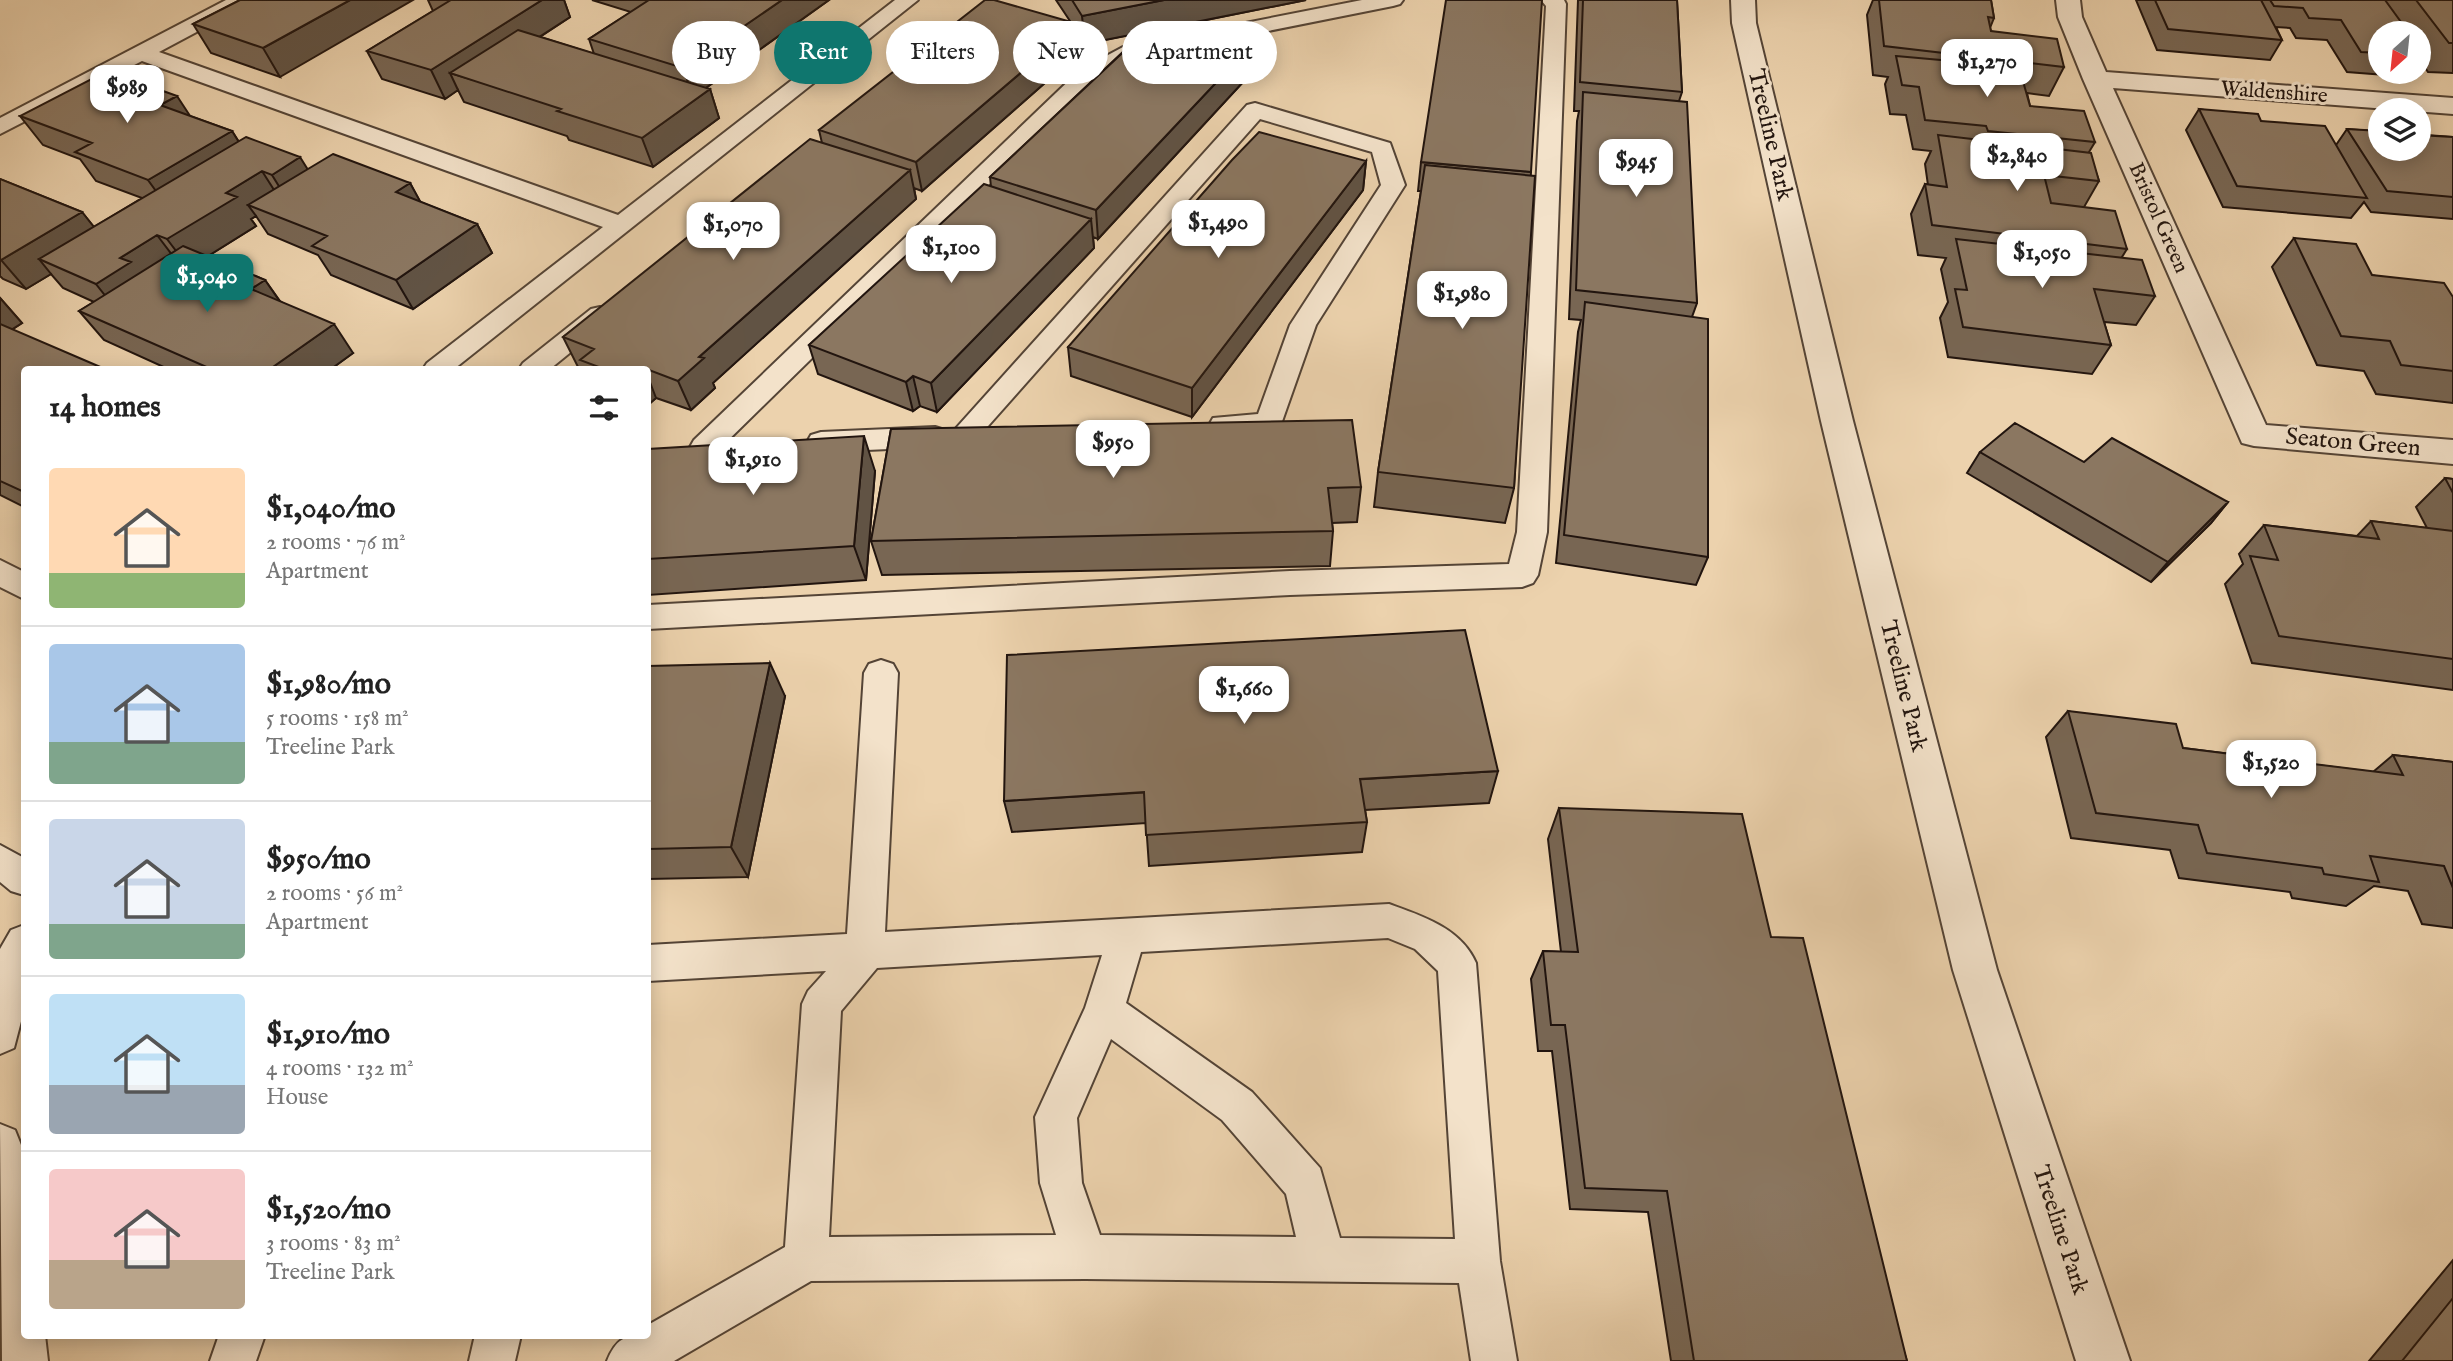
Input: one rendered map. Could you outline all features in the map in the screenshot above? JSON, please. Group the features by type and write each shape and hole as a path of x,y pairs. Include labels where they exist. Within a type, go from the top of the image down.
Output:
{"street":[{"name":"Treeline Park","path":"1743,0 1744,23 1837,421 1975,970 2103,1361"},
{"name":"Bristol Green","path":"2068,0 2070,17 2096,79 2254,435"},
{"name":"Waldenshire","path":"2096,79 2453,106"},
{"name":"Seaton Green","path":"2254,435 2453,452"}],"lane":[{"path":"0,127 242,0"},
{"path":"441,366 908,0"},
{"path":"745,445 693,447 1088,75 1132,52 1393,0"},
{"path":"651,617 1290,583 1522,575 1531,532 1534,491 1556,4 1551,0"},
{"path":"141,53 622,225"},
{"path":"800,443 977,435 1255,110 1382,148 1393,185 1303,325 1269,423 1199,426"},
{"path":"537,366 619,300"},
{"path":"0,572 21,585"},
{"path":"806,1259 822,1004 865,953 881,673"},
{"path":"0,861 21,877"},
{"path":"651,963 865,953 1389,921 1428,937 1457,963 1478,1261 1494,1361"},
{"path":"1085,1256 1061,1184 1056,1117 1104,1010 1127,937"},
{"path":"0,1035 15,958 21,947"},
{"path":"1104,1010 1237,1106 1297,1174 1305,1184 1323,1261"},
{"path":"0,1145 21,1334"},
{"path":"630,1361 806,1259 1085,1256 1478,1261"},
{"path":"22,1339 24,1361"},
{"path":"233,1361 241,1339"},
{"path":"492,1361 497,1339"}],"building":[{"path":"240,0 350,0 263,48 193,24"},
{"path":"451,0 542,0 431,70 367,51"},
{"path":"649,0 782,0 751,21 672,21 672,65 589,39"},
{"path":"985,0 994,0 1068,21 1013,21 1013,79 916,162 819,130 886,78 886,84 999,84 999,21 958,21"},
{"path":"1072,0 1164,0 1082,16"},
{"path":"1446,0 1542,0 1531,172 1421,162"},
{"path":"1583,0 1677,0 1682,92 1580,82"},
{"path":"1879,0 1991,0 1994,18 1988,17 1991,31 2057,39 2064,67 1884,46"},
{"path":"2155,0 2261,0 2282,40 2168,29"},
{"path":"2270,0 2385,0 2400,21 2368,21 2368,52 2361,52 2341,20 2309,18 2303,8 2274,6"},
{"path":"2416,0 2453,0 2453,43 2449,43"},
{"path":"518,30 672,77 672,84 694,84 710,89 642,138 450,73"},
{"path":"1122,53 1122,84 1215,84 1096,210 990,177 1089,84 1108,84 1108,66"},
{"path":"1896,56 2019,67 2030,106 2084,111 2095,142 1988,131 1986,126 1925,120 1919,87 1902,85"},
{"path":"107,71 177,96 160,105 232,131 148,180 75,152 92,143 20,116"},
{"path":"1583,92 1687,102 1697,303 1576,290"},
{"path":"2199,109 2258,114 2261,121 2325,126 2367,198 2237,186"},
{"path":"2347,129 2368,130 2368,161 2431,161 2431,136 2453,137 2453,197 2387,191"},
{"path":"1259,132 1366,161 1192,388 1068,347 1232,160"},
{"path":"1938,135 2091,153 2099,181 2044,175 2051,203 2115,211 2127,249 1932,225 1925,184 1947,187"},
{"path":"246,137 300,157 272,175 262,171 226,193 237,197 167,239 157,235 120,258 131,262 96,284 39,259"},
{"path":"810,139 910,170 699,357 704,358 678,381 651,371 651,366 596,366 580,360 594,349 563,337"},
{"path":"333,154 410,183 396,192 477,224 396,280 312,246 327,236 248,205"},
{"path":"1425,165 1535,176 1514,488 1378,472"},
{"path":"0,179 82,212 1,260"},
{"path":"984,184 1091,219 931,383 913,376 906,382 809,345"},
{"path":"2294,238 2356,244 2372,275 2444,283 2453,297 2453,371 2401,365 2390,341 2341,336"},
{"path":"1956,239 2142,260 2155,296 2094,289 2111,345 1963,327 1955,289 1967,290"},
{"path":"183,246 265,280 251,289 334,324 274,366 204,366 79,311"},
{"path":"1585,302 1708,319 1708,557 1564,535"},
{"path":"0,324 98,366 21,366 21,491 0,481"},
{"path":"1352,420 1361,487 1328,488 1333,531 871,541 891,429"},
{"path":"2015,423 2084,462 2112,438 2228,502 2168,562 1980,452"},
{"path":"864,436 854,546 651,559 651,449"},
{"path":"2445,478 2453,479 2453,493"},
{"path":"2371,521 2453,531 2453,659 2279,636 2250,556 2278,560 2264,525 2379,539"},
{"path":"1465,630 1498,771 1360,779 1367,822 1146,835 1144,792 1004,801 1007,655"},
{"path":"770,663 731,847 651,849 651,666"},
{"path":"2068,711 2176,724 2183,748 2403,775 2393,755 2453,762 2453,888 2444,866 2370,856 2379,882 2324,874 2322,868 2207,853 2198,825 2096,813"},
{"path":"1559,808 1742,814 1771,937 1803,938 1907,1361 1694,1361 1667,1191 1585,1188 1565,1025 1551,1025 1543,951 1578,952"},
{"path":"2453,1298 2453,1361 2402,1361"}]}
